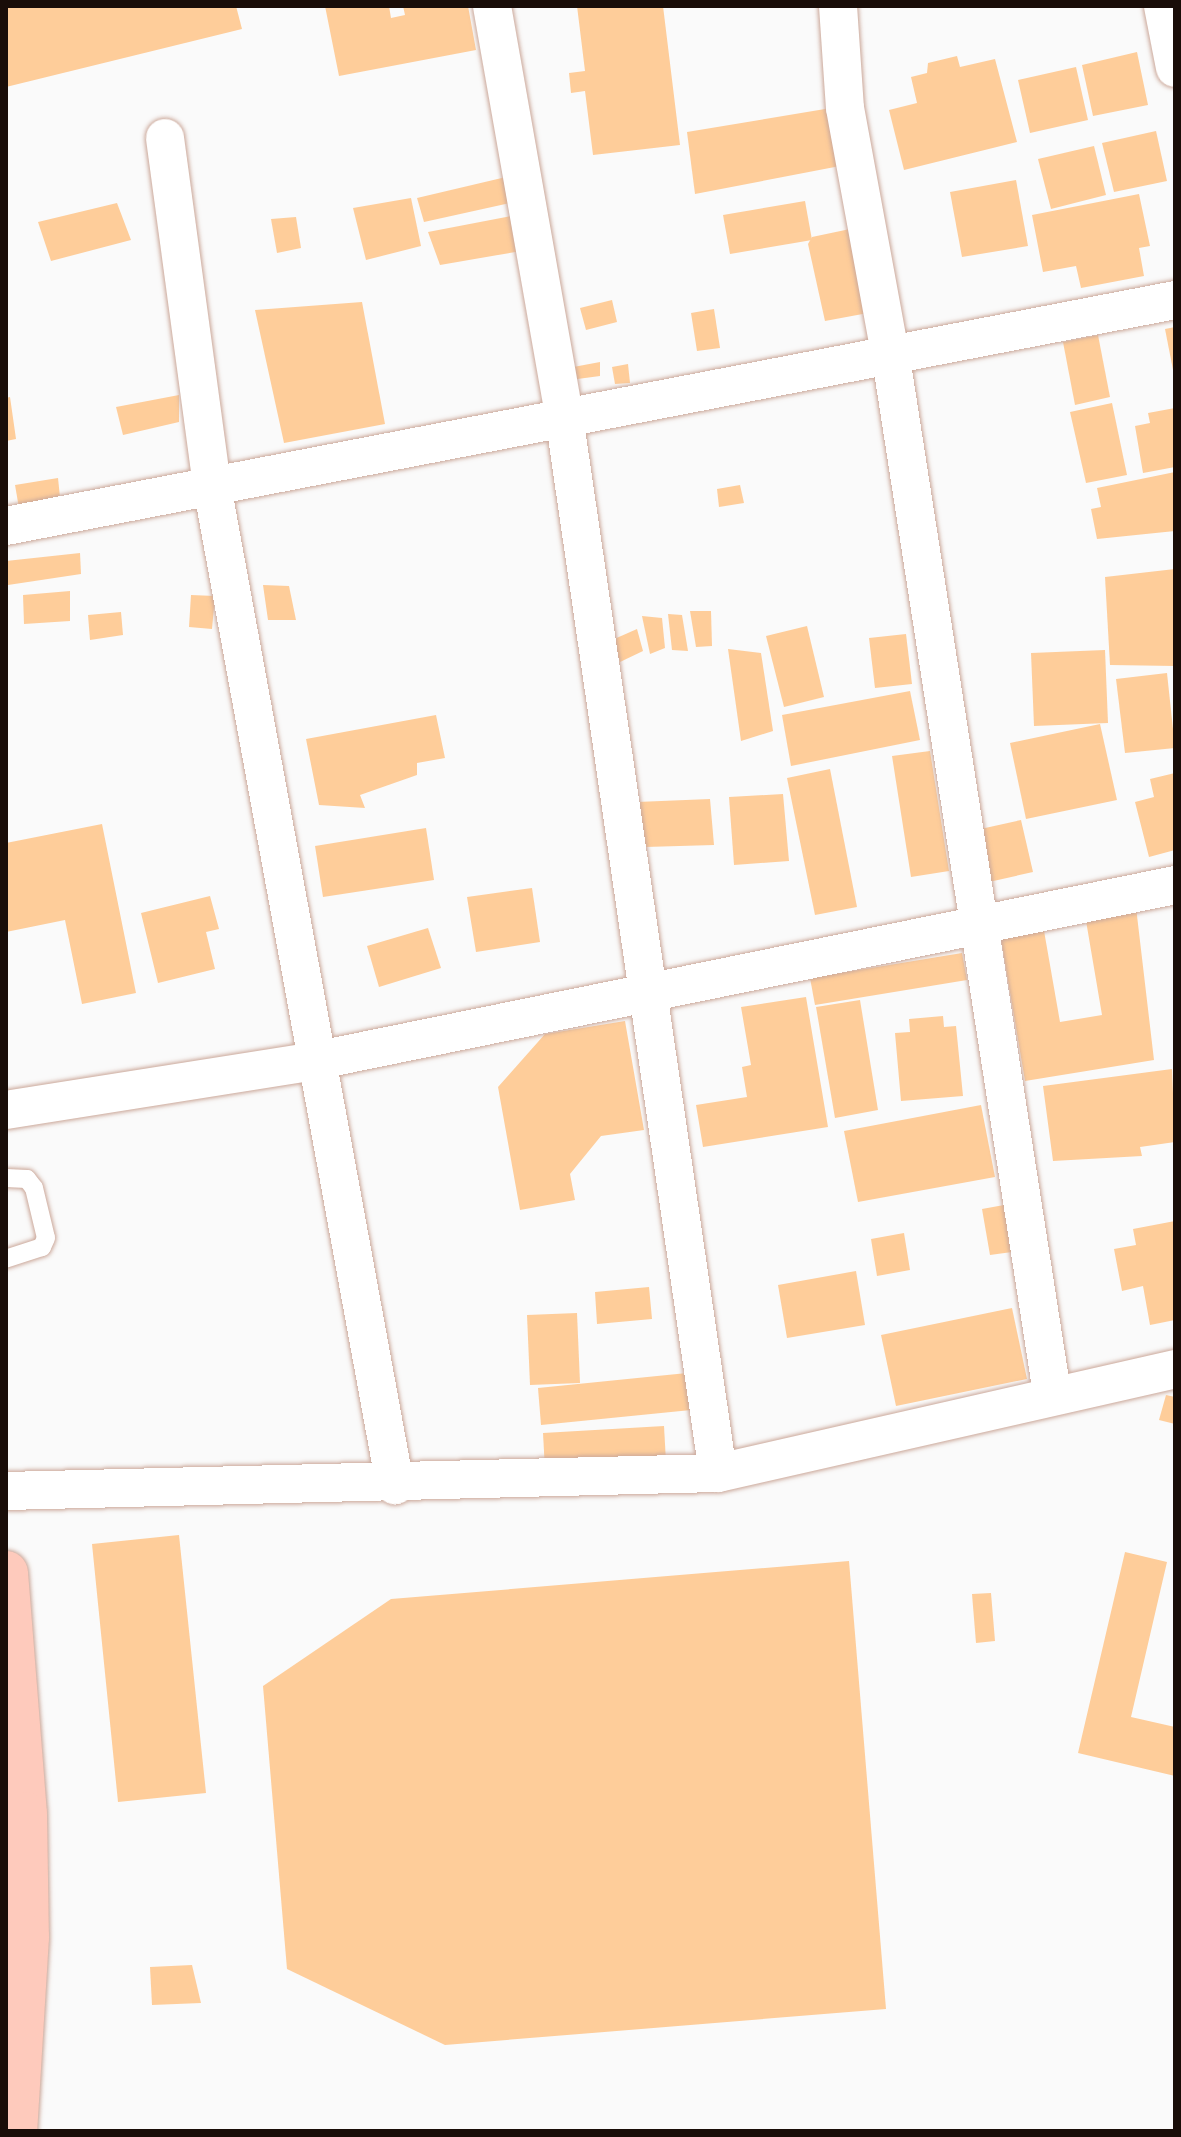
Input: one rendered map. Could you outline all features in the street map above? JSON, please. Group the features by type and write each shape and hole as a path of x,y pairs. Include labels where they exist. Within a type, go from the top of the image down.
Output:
{"main road":[{"path":"6,1573 26,1860 15,2131"}],"street":[{"path":"492,6 564,416 718,1473"},
{"path":"838,6 845,108 891,358 1052,1393"},
{"path":"1163,6 1175,68"},
{"path":"165,138 212,486 314,1061 395,1485"},
{"path":"6,526 564,416 891,358 1175,300"},
{"path":"6,1110 314,1061 1175,885"},
{"path":"6,1491 395,1485 718,1473 1052,1393 1175,1369"}],"lane":[{"path":"6,1178 34,1188 46,1238 42,1247 6,1259"}],"building":[{"path":"6,6 236,6 242,29 6,87"},
{"path":"325,6 389,6 391,18 405,15 403,6 468,6 476,50 339,76"},
{"path":"577,6 663,6 680,145 593,155 585,91 571,93 569,73 585,71"},
{"path":"1137,52 1148,105 1093,116 1082,65"},
{"path":"957,56 960,67 995,59 1017,142 904,170 889,110 917,103 911,77 927,73 928,63"},
{"path":"1076,67 1088,120 1030,133 1018,80"},
{"path":"831,108 840,166 695,194 687,132"},
{"path":"1156,131 1167,181 1114,192 1102,143"},
{"path":"1094,146 1106,195 1051,209 1038,159"},
{"path":"506,177 510,203 424,222 417,198"},
{"path":"1016,180 1028,246 962,257 950,192"},
{"path":"1139,194 1150,246 1139,248 1144,276 1081,288 1076,266 1043,272 1032,215"},
{"path":"411,198 421,246 366,260 353,208"},
{"path":"805,201 812,240 730,254 723,215"},
{"path":"117,203 131,240 51,261 38,222"},
{"path":"511,216 521,251 440,265 428,232"},
{"path":"296,217 301,248 277,253 271,219"},
{"path":"850,229 868,313 825,321 808,244 812,237"},
{"path":"612,300 617,322 586,330 580,308"},
{"path":"362,302 385,424 284,443 255,310"},
{"path":"714,309 720,348 697,351 691,313"},
{"path":"1175,327 1175,374 1174,375 1165,329"},
{"path":"1098,335 1110,397 1075,405 1063,342"},
{"path":"600,362 600,376 570,380 568,368"},
{"path":"628,364 630,383 615,384 612,367"},
{"path":"179,395 179,422 123,435 116,407"},
{"path":"10,397 16,439 6,441 6,398"},
{"path":"1112,403 1127,475 1086,483 1070,412"},
{"path":"1175,408 1175,467 1143,473 1135,426 1150,423 1148,413"},
{"path":"1175,472 1175,531 1097,539 1091,509 1101,507 1097,488"},
{"path":"58,478 61,507 20,514 15,485"},
{"path":"740,485 744,503 719,507 717,489"},
{"path":"80,553 81,574 8,585 6,561"},
{"path":"1175,569 1175,666 1110,665 1105,577"},
{"path":"263,585 289,586 296,620 268,620"},
{"path":"70,591 70,621 24,624 23,595"},
{"path":"191,595 215,596 212,629 189,627"},
{"path":"690,611 711,611 712,646 696,647"},
{"path":"121,612 123,635 90,640 88,615"},
{"path":"668,614 682,615 688,651 672,650"},
{"path":"642,616 662,618 665,648 650,654"},
{"path":"807,626 824,697 784,707 766,636"},
{"path":"637,629 643,651 620,662 612,640"},
{"path":"906,634 912,684 875,688 869,638"},
{"path":"728,649 761,653 773,731 741,741"},
{"path":"1105,650 1108,723 1034,726 1031,653"},
{"path":"1167,673 1175,748 1125,753 1116,679"},
{"path":"910,691 920,740 791,766 782,715"},
{"path":"436,715 445,758 417,763 417,775 360,795 365,808 319,805 306,739"},
{"path":"1100,724 1117,800 1026,819 1010,743"},
{"path":"930,751 949,871 911,877 892,756"},
{"path":"830,769 857,907 815,915 787,778"},
{"path":"1175,773 1175,850 1149,857 1135,802 1154,797 1150,779"},
{"path":"783,794 789,861 734,865 729,797"},
{"path":"710,799 714,845 645,847 637,802"},
{"path":"1021,820 1033,872 989,882 976,830"},
{"path":"102,824 136,993 82,1004 65,920 6,932 6,843"},
{"path":"426,828 434,880 323,897 315,846"},
{"path":"532,888 540,942 476,952 467,897"},
{"path":"210,896 219,929 206,932 215,969 158,983 141,913"},
{"path":"1136,907 1154,1060 1025,1081 1000,933 1043,925 1060,1022 1102,1015 1085,915"},
{"path":"428,928 441,968 379,987 367,946"},
{"path":"962,953 967,980 815,1005 810,978"},
{"path":"806,997 828,1127 703,1147 696,1105 747,1097 742,1067 751,1065 741,1007"},
{"path":"860,1000 878,1110 835,1118 816,1007"},
{"path":"943,1016 944,1027 956,1026 963,1096 901,1101 895,1033 910,1032 909,1019"},
{"path":"625,1021 644,1130 601,1136 570,1174 575,1200 520,1210 498,1087 545,1034"},
{"path":"1172,1069 1175,1142 1140,1147 1142,1156 1053,1161 1043,1086"},
{"path":"981,1105 995,1177 858,1202 844,1131"},
{"path":"1004,1205 1012,1252 990,1255 982,1209"},
{"path":"1175,1221 1175,1320 1150,1325 1143,1286 1122,1291 1114,1249 1136,1245 1133,1229"},
{"path":"904,1233 910,1270 877,1276 871,1239"},
{"path":"856,1271 865,1325 787,1338 778,1285"},
{"path":"649,1287 652,1319 597,1324 595,1292"},
{"path":"1012,1308 1027,1379 896,1406 881,1335"},
{"path":"577,1313 580,1383 530,1385 527,1315"},
{"path":"687,1373 691,1410 541,1425 538,1388"},
{"path":"1166,1395 1175,1397 1175,1424 1159,1420"},
{"path":"664,1426 666,1462 545,1470 543,1433"},
{"path":"179,1535 206,1793 118,1802 92,1544"},
{"path":"1125,1552 1167,1562 1131,1717 1175,1727 1175,1776 1078,1753"},
{"path":"849,1561 886,2009 445,2045 287,1969 263,1686 391,1599"},
{"path":"991,1593 995,1641 976,1643 972,1594"},
{"path":"192,1965 201,2003 152,2005 150,1967"}]}
